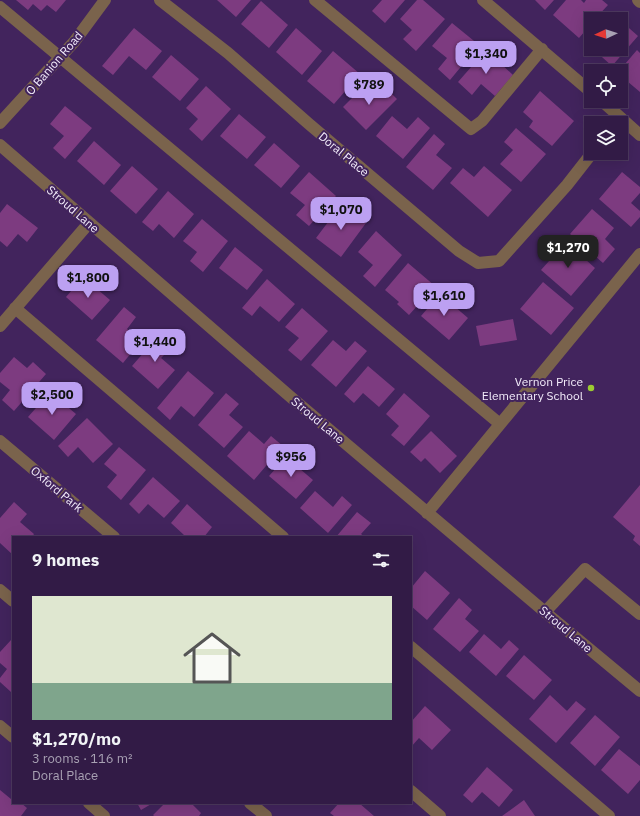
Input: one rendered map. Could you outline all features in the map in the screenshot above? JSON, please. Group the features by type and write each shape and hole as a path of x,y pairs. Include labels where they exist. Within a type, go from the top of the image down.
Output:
{"street":[{"name":"O Banion Road","path":"0,123 74,42 105,0"},
{"name":"Doral Place","path":"160,0 228,53 459,251 478,263 499,261 567,185 587,160"},
{"path":"315,0 471,129 482,121 542,49"},
{"path":"483,0 584,86"},
{"path":"0,7 500,424"},
{"path":"608,108 615,116"},
{"path":"628,126 640,135"},
{"name":"Stroud Lane","path":"0,145 427,513 640,690"},
{"path":"0,326 89,223"},
{"path":"427,513 640,254"},
{"path":"15,308 282,536"},
{"name":"Oxford Park","path":"0,441 113,536"},
{"path":"545,612 585,569 640,614"},
{"path":"0,590 12,600"},
{"path":"412,648 609,816"},
{"path":"0,726 12,736"},
{"path":"412,792 440,816"},
{"path":"90,804 104,816"},
{"path":"251,804 266,816"}],"building":[{"path":"16,0 66,0 56,12 47,5 41,11 33,4 28,10"},
{"path":"217,0 251,0 236,17"},
{"path":"382,0 405,0 385,23 372,11"},
{"path":"417,0 423,0 445,19 416,51 403,39 412,30 400,19"},
{"path":"535,0 554,0 545,10"},
{"path":"566,0 581,0 584,3 586,0 602,0 608,5 602,12 584,12 584,32 579,38 553,15"},
{"path":"261,1 288,25 269,48 241,24"},
{"path":"452,23 479,45 450,80 438,69 447,58 432,46"},
{"path":"628,27 638,36 628,48"},
{"path":"134,28 162,51 146,70 129,56 113,75 102,66"},
{"path":"296,28 322,51 302,75 276,52"},
{"path":"486,50 513,75 495,96 481,84 472,95 458,82"},
{"path":"637,50 640,53 640,92 628,82 628,64 625,64"},
{"path":"333,51 360,74 334,104 307,81"},
{"path":"171,55 199,79 180,101 152,77"},
{"path":"601,56 621,56 614,64 610,64"},
{"path":"206,86 231,109 202,141 189,129 198,119 186,108"},
{"path":"384,86 397,99 366,130 343,107 363,87 373,97"},
{"path":"540,91 574,121 552,146 529,127 533,121 523,112"},
{"path":"65,106 92,128 65,159 53,148 64,136 50,124"},
{"path":"239,114 266,137 247,159 220,136"},
{"path":"392,116 407,129 418,117 430,128 403,159 376,136"},
{"path":"516,128 546,154 521,182 500,164 513,150 504,142"},
{"path":"434,134 445,144 436,155 452,168 433,190 406,167"},
{"path":"94,141 121,165 104,185 77,161"},
{"path":"274,143 300,166 281,188 254,165"},
{"path":"132,166 158,189 136,214 110,191"},
{"path":"484,166 512,190 488,217 450,183 463,168 474,177"},
{"path":"309,172 336,196 309,226 296,215 305,205 290,193"},
{"path":"622,172 640,187 640,193 631,203 640,211 640,217 631,227 599,199"},
{"path":"168,191 194,214 174,238 159,224 153,231 142,222"},
{"path":"7,204 38,228 27,242 18,234 7,247 0,241 0,213"},
{"path":"341,205 366,223 341,257 316,238"},
{"path":"592,209 614,228 605,239 615,249 603,263 570,234"},
{"path":"202,219 228,241 203,272 190,261 197,252 183,241"},
{"path":"376,231 402,255 375,287 363,276 373,265 358,252"},
{"path":"566,242 595,268 571,296 541,270"},
{"path":"235,247 263,270 247,290 219,268"},
{"path":"408,263 435,286 409,315 397,304 399,302 385,290"},
{"path":"83,277 110,300 92,320 66,297"},
{"path":"267,279 295,304 279,322 260,306 252,316 242,308"},
{"path":"543,282 574,308 551,335 520,309"},
{"path":"440,294 468,318 449,340 421,316"},
{"path":"124,307 136,317 127,329 141,341 123,363 96,340"},
{"path":"302,308 328,331 301,361 288,350 299,338 285,327"},
{"path":"513,319 517,340 480,346 476,326"},
{"path":"158,336 171,348 161,358 175,370 158,389 132,366"},
{"path":"333,340 346,351 355,341 367,351 336,387 311,365"},
{"path":"14,357 27,368 33,362 46,374 14,411 2,400 10,390 0,382 0,373"},
{"path":"368,366 395,389 379,407 363,393 354,403 344,394"},
{"path":"188,371 214,393 194,417 181,406 170,420 157,408"},
{"path":"50,392 76,414 54,440 28,417"},
{"path":"226,393 239,404 229,415 243,427 224,448 198,425"},
{"path":"404,393 430,416 404,446 391,435 399,426 386,414"},
{"path":"87,418 113,444 93,463 78,447 68,457 58,446"},
{"path":"249,431 264,444 271,436 283,446 254,480 227,456"},
{"path":"431,431 457,456 440,473 425,458 421,462 410,452"},
{"path":"119,447 146,470 121,500 107,487 117,475 104,464"},
{"path":"286,457 313,480 296,499 269,476"},
{"path":"153,477 180,501 164,518 148,504 139,514 129,504"},
{"path":"640,485 640,546 633,540 635,536 613,517"},
{"path":"315,491 333,507 342,496 352,505 328,533 300,508"},
{"path":"14,502 27,514 20,522 34,534 33,536 12,536 12,554 0,543 0,518"},
{"path":"187,504 212,527 205,536 183,536 184,535 171,523"},
{"path":"357,512 371,523 361,534 364,536 337,536"},
{"path":"425,571 450,593 427,620 412,607 412,587"},
{"path":"459,598 472,610 465,619 479,631 460,652 433,629"},
{"path":"484,634 501,649 509,640 519,649 496,676 469,652"},
{"path":"12,640 11,692 0,682 0,678 7,669 0,663 0,652"},
{"path":"524,655 552,680 534,700 506,676"},
{"path":"550,695 567,711 576,701 586,709 556,743 529,719"},
{"path":"425,706 451,730 432,750 419,738 412,746 412,721"},
{"path":"595,715 620,737 595,766 570,743"},
{"path":"619,749 640,766 640,780 628,794 601,770"},
{"path":"487,767 513,790 499,807 482,792 472,803 463,795"},
{"path":"0,790 11,799 12,798 12,804 22,804 27,808 21,816 0,816"},
{"path":"524,800 535,816 502,816"},
{"path":"138,804 151,804 141,810"},
{"path":"164,804 192,804 201,813 199,816 153,815"},
{"path":"338,804 360,804 374,816 334,816 330,813"}],"place":[{"name":"Vernon Price Elementary School","path":"591,388"}]}
